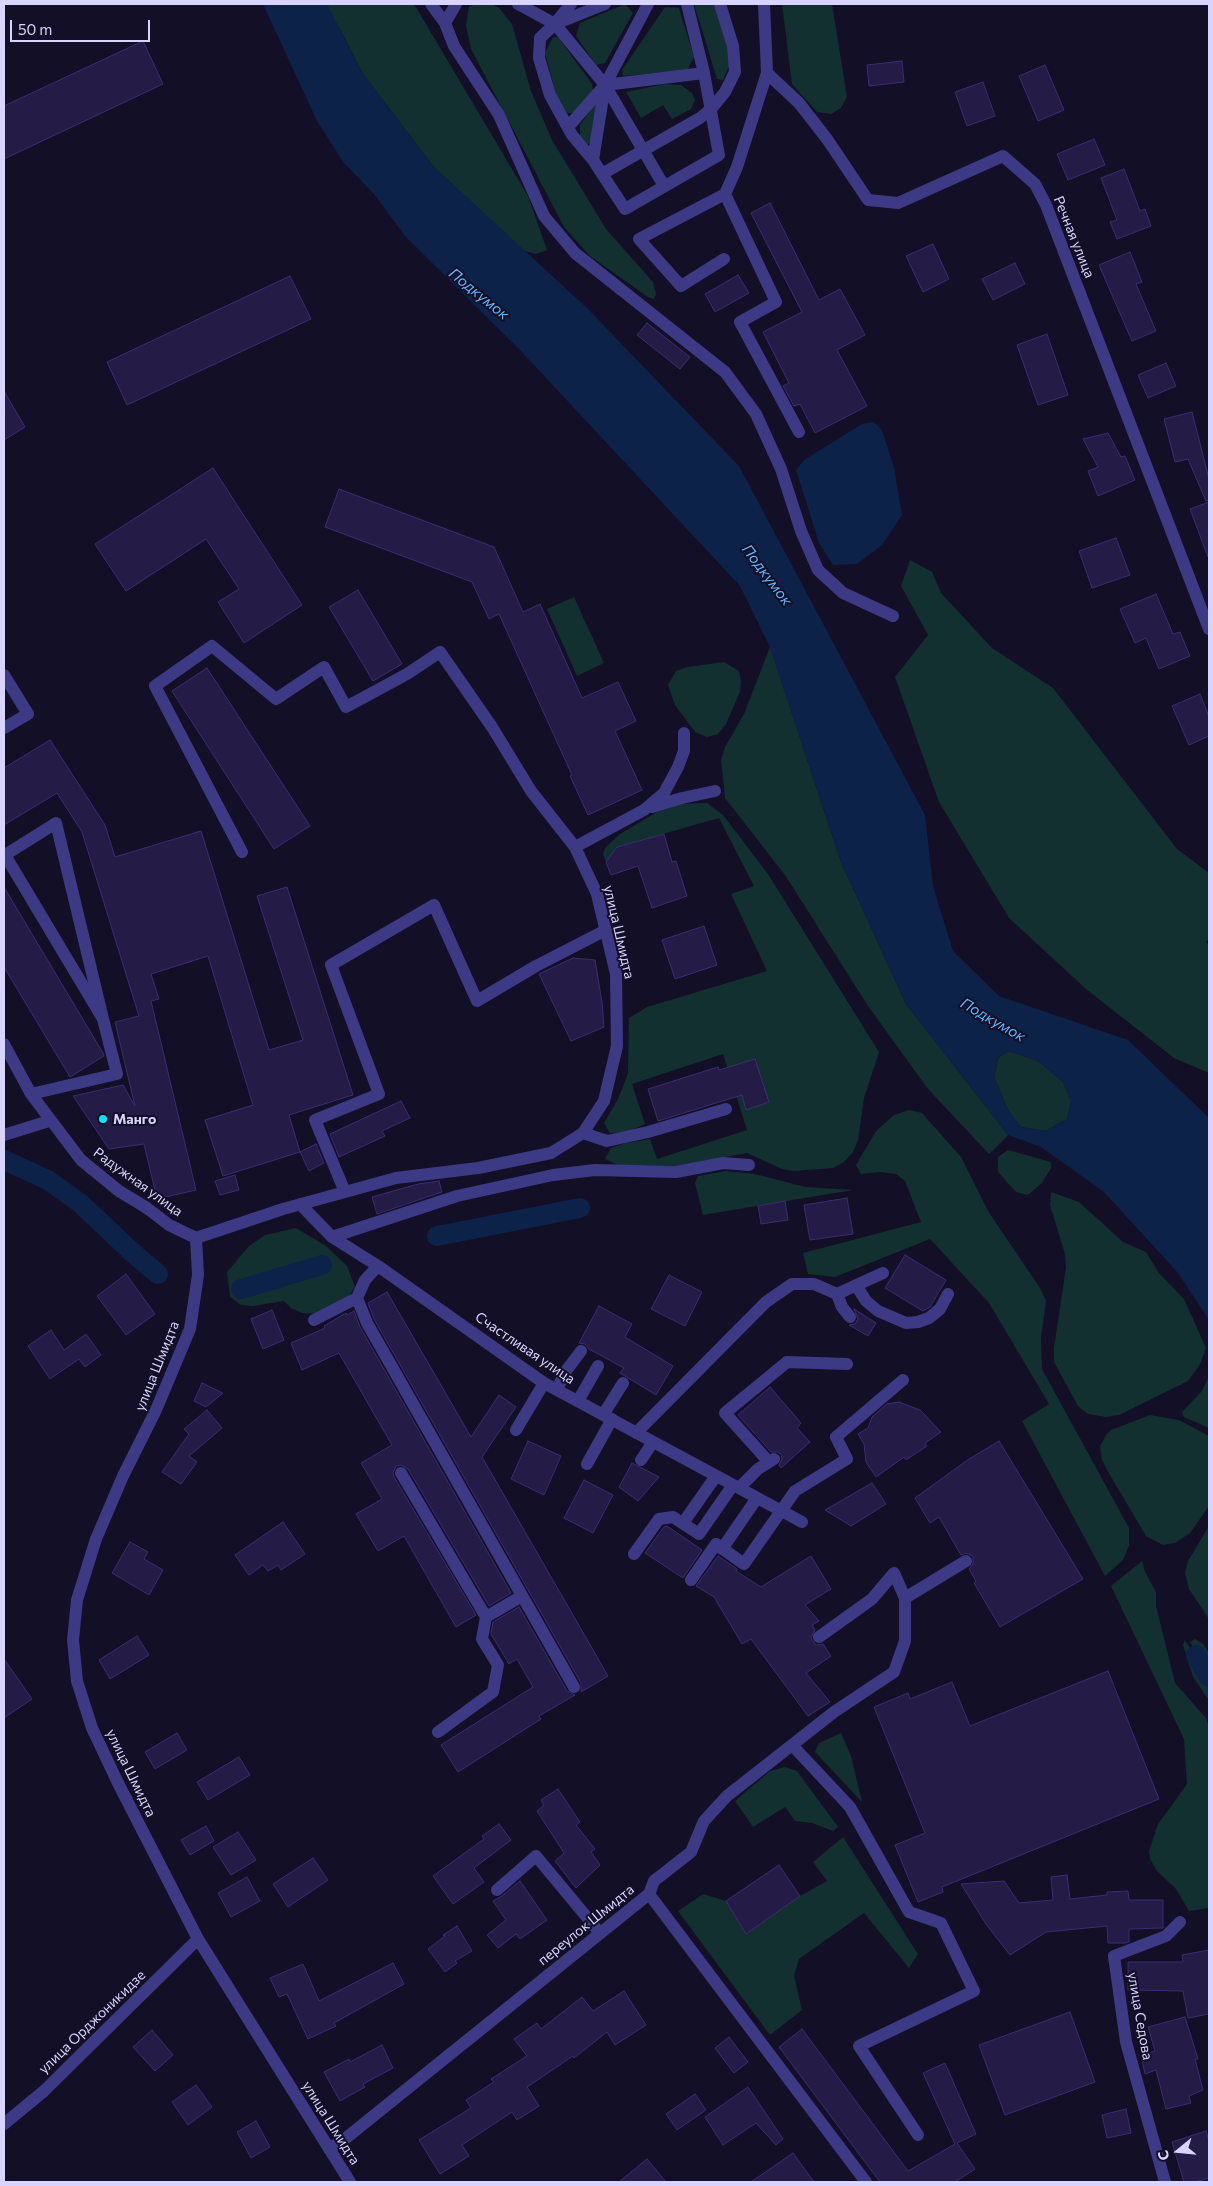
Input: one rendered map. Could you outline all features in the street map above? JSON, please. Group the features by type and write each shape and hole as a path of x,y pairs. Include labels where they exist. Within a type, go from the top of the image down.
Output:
{"street":[{"path":"432,4 445,23 454,46 499,115 544,216 575,253 725,372 759,422 781,469 801,531 818,570 843,593 893,616"},
{"path":"445,23 456,4"},
{"path":"518,4 555,24 605,85 664,186"},
{"path":"571,4 555,24 540,38 538,58 550,95 568,127 625,208 719,155 712,108 687,4"},
{"path":"555,24 605,4"},
{"path":"568,127 605,85 648,4"},
{"path":"602,174 700,118 712,108 725,92 735,72 733,46 720,4"},
{"path":"724,260 681,286 639,239 725,194 737,167 767,74 764,4"},
{"path":"605,85 704,73"},
{"name":"Речная улица","path":"767,74 799,103 827,139 868,200 898,202 1003,156 1035,184 1049,214 1209,629"},
{"path":"593,160 605,85"},
{"path":"725,194 776,302 740,322 799,432"},
{"name":"улица Шмидта","path":"242,852 155,686 212,646 276,699 324,667 346,706 407,674 440,652 492,727 531,791 575,847 597,894 616,974 617,1046 604,1101 583,1133 551,1153 478,1168 396,1178 300,1204 196,1238 198,1275 190,1329 156,1410 122,1476 96,1539 77,1600 73,1640 77,1681 92,1728 198,1939 350,2182"},
{"path":"4,675 28,714 4,728"},
{"path":"644,810 664,793 678,767 684,751 684,732"},
{"path":"575,847 644,810 682,798 714,791"},
{"path":"30,1094 117,1074 56,823 4,856 103,1019"},
{"path":"346,1192 315,1120 379,1094 331,965 434,905 477,1001 536,966 606,930"},
{"name":"Радужная улица","path":"4,1044 30,1094 81,1160 169,1225 196,1238"},
{"path":"583,1133 607,1141 648,1132 726,1109"},
{"path":"4,1135 49,1120"},
{"path":"332,1237 457,1196 553,1175 595,1170 676,1172 723,1163 750,1165"},
{"name":"Счастливая улица","path":"300,1204 332,1237 378,1266 544,1383 802,1522"},
{"path":"314,1320 357,1298 365,1280 378,1266"},
{"path":"837,1294 883,1273"},
{"path":"636,1433 766,1302 792,1284 814,1284 837,1294 842,1307 850,1317"},
{"path":"856,1285 866,1301 878,1311 906,1323 918,1322 929,1318 940,1309 948,1294"},
{"path":"357,1298 367,1323 574,1687"},
{"path":"556,1390 581,1351"},
{"path":"634,1554 659,1519 673,1517 699,1534 736,1487 771,1460 725,1413 787,1362 848,1364"},
{"path":"578,1401 598,1366"},
{"path":"691,1580 716,1544 742,1569 759,1541 795,1491 847,1459 836,1437 903,1380"},
{"path":"516,1430 544,1383"},
{"path":"587,1464 623,1383"},
{"path":"641,1460 652,1442"},
{"path":"401,1473 486,1617 482,1639 498,1666 494,1692 438,1732"},
{"path":"683,1523 716,1476"},
{"path":"722,1549 757,1498"},
{"path":"905,1598 966,1561"},
{"path":"649,1894 654,1881 691,1852 704,1821 727,1796 834,1712 894,1672 905,1641 905,1598 894,1573 872,1598 819,1637"},
{"path":"486,1617 522,1596"},
{"path":"792,1745 850,1807 909,1912 941,1923 974,1991 859,2046 918,2135"},
{"path":"497,1890 536,1856 600,1934"},
{"name":"переулок Шмидта","path":"329,2148 346,2138 649,1894 866,2182"},
{"name":"улица Седова","path":"1165,2182 1126,2042 1114,1956 1166,1936 1180,1922"},
{"name":"улица Орджоникидзе","path":"4,2124 44,2090 198,1939"}],"green space":[{"path":"315,4 414,4 528,196 547,250 536,254 524,251 433,166 363,74 340,29"},
{"path":"492,4 499,8 512,24 531,91 552,140 606,229 653,282 656,294 654,299 648,297 590,256 564,227 471,49 466,26 469,6"},
{"path":"625,4 633,13 605,63 596,65 576,36 580,23"},
{"path":"694,4 717,4 729,46 730,64 723,80 717,79"},
{"path":"782,4 832,4 847,97 841,108 831,114 817,112 792,84"},
{"path":"665,7 679,8 694,57 687,70 623,76 622,70"},
{"path":"553,37 558,37 592,84 593,91 574,113 567,113 556,95 545,53"},
{"path":"665,84 681,85 692,93 695,100 691,109 672,119 663,105 641,118 626,92"},
{"path":"595,104 597,105 591,143 587,144 580,136 580,125"},
{"path":"910,560 932,572 941,593 992,648 1053,688 1177,849 1209,873 1209,940 1206,941 1209,947 1209,1073 1174,1058 1086,989 1009,918 939,802 895,677 928,635 901,586"},
{"path":"574,597 604,663 577,676 547,609"},
{"path":"770,647 841,862 906,1004 1008,1135 989,1154 928,1089 868,1006 785,875 725,798 721,760 725,747 744,714"},
{"path":"724,662 739,671 741,681 740,692 726,724 718,734 707,737 695,732 675,705 668,685 676,671 687,667"},
{"path":"707,803 723,815 768,874 879,1052 864,1098 858,1140 853,1152 844,1162 833,1168 794,1171 782,1169 747,1153 676,1166 618,1165 605,1159 611,1148 626,1143 650,1139 657,1159 747,1130 723,1054 632,1084 645,1124 627,1132 610,1133 604,1123 618,1099 628,1073 629,1018 647,1007 767,971 731,894 754,886 719,818 617,847 606,862 603,854 605,848 620,834 657,812 680,804"},
{"path":"1008,1051 1038,1061 1063,1082 1071,1101 1067,1119 1046,1131 1021,1127 1009,1112 994,1077 998,1058"},
{"path":"909,1110 922,1113 961,1157 988,1211 1040,1288 1046,1301 1041,1338 1042,1369 1129,1528 1129,1545 1123,1560 1105,1576 1022,1421 1049,1404 989,1303 930,1239 835,1277 808,1274 803,1253 921,1222 905,1181 896,1174 879,1172 861,1174 856,1165 876,1131 894,1115"},
{"path":"1008,1150 1051,1162 1051,1168 1042,1183 1028,1195 1016,1192 998,1172 998,1157"},
{"path":"726,1171 755,1174 805,1187 853,1190 703,1215 695,1183 698,1176"},
{"path":"1051,1192 1079,1202 1123,1242 1146,1252 1159,1273 1184,1299 1206,1348 1199,1366 1188,1381 1119,1415 1106,1417 1088,1414 1078,1406 1054,1362 1054,1348 1066,1267 1065,1254 1050,1205"},
{"path":"296,1228 326,1246 347,1266 355,1287 345,1302 319,1314 302,1313 291,1308 284,1301 253,1306 241,1305 230,1297 227,1272 249,1246 265,1235"},
{"path":"1209,1376 1209,1428 1184,1417 1182,1412 1202,1391"},
{"path":"1150,1415 1179,1420 1209,1436 1209,1506 1190,1533 1175,1543 1163,1545 1146,1536 1107,1470 1102,1460 1100,1446 1111,1430"},
{"path":"1209,1526 1209,1619 1189,1589 1185,1573 1188,1561"},
{"path":"1142,1561 1145,1572 1156,1592 1156,1606 1175,1683 1206,1718 1209,1727 1209,1908 1189,1911 1176,1889 1157,1871 1150,1859 1149,1851 1158,1824 1187,1784 1184,1739 1111,1586"},
{"path":"1195,1639 1203,1644 1209,1653 1209,1674 1190,1642"},
{"path":"1185,1640 1209,1680 1209,1700 1193,1677 1183,1645"},
{"path":"841,1733 851,1756 862,1802 815,1752 819,1743"},
{"path":"785,1767 797,1771 838,1827 833,1831 812,1823 795,1821 785,1807 753,1827 735,1801 770,1771"},
{"path":"843,1837 918,1954 909,1968 864,1913 799,1959 794,1976 802,2010 770,2035 678,1911 703,1894 726,1901 746,1934 800,1896 827,1881 813,1862"}],"water":[{"name":"Подкумок","path":"263,4 327,4 363,74 433,166 587,308 739,466 925,815 933,886 953,951 999,996 1128,1040 1209,1118 1209,1320 1178,1273 1104,1192 1041,1147 1008,1135 906,1004 841,862 770,647 740,586 519,349 405,236 374,194 344,163 317,121","holes":["1008,1051 1038,1061 1063,1082 1071,1101 1067,1119 1046,1131 1021,1127 1009,1112 994,1077 998,1058"]},
{"path":"874,422 882,430 894,467 902,515 882,545 857,564 833,565 819,543 796,470 804,460 862,424"}],"building":[{"path":"143,41 163,84 4,159 4,106"},
{"path":"902,61 904,82 869,86 867,65"},
{"path":"1045,65 1064,110 1038,121 1019,76"},
{"path":"983,82 995,116 967,126 955,92"},
{"path":"1094,139 1105,165 1068,180 1057,154"},
{"path":"1124,169 1140,211 1145,209 1151,226 1117,239 1110,222 1117,220 1101,178"},
{"path":"770,203 819,300 840,289 865,335 837,350 867,406 815,433 800,404 794,406 783,386 789,383 763,332 802,312 751,213"},
{"path":"933,244 949,279 923,292 906,256"},
{"path":"1130,252 1142,282 1136,284 1156,331 1132,341 1099,265"},
{"path":"1015,263 1025,284 993,300 982,279"},
{"path":"738,275 749,293 715,312 705,294"},
{"path":"290,276 311,319 127,405 107,362"},
{"path":"647,323 690,357 680,369 637,335"},
{"path":"1047,334 1068,395 1038,405 1017,345"},
{"path":"1166,363 1176,386 1148,398 1138,375"},
{"path":"4,391 25,427 4,440"},
{"path":"1192,412 1209,479 1209,500 1206,501 1188,459 1175,462 1164,419"},
{"path":"1108,433 1121,457 1125,456 1135,480 1098,496 1088,471 1098,467 1083,439"},
{"path":"213,468 302,605 244,643 218,602 239,589 206,539 126,591 95,544"},
{"path":"339,489 494,547 523,612 540,604 582,698 618,682 636,721 615,731 642,790 588,815 570,776 572,775 499,614 489,619 472,582 325,527"},
{"path":"1209,502 1209,556 1208,557 1190,509"},
{"path":"1116,538 1130,575 1092,588 1079,551"},
{"path":"358,590 402,664 373,681 329,607"},
{"path":"1156,594 1173,634 1180,632 1190,656 1159,669 1146,638 1135,643 1120,609"},
{"path":"207,668 310,826 274,849 172,691"},
{"path":"1200,694 1209,717 1209,736 1189,745 1172,706"},
{"path":"50,740 105,825 115,857 201,831 269,1050 303,1040 257,896 287,887 353,1095 289,1115 300,1152 223,1176 205,1120 253,1105 208,956 151,974 159,999 151,1001 196,1190 157,1199 144,1144 109,1149 73,1096 123,1085 135,1106 115,1022 139,1016 82,832 57,793 4,825 4,768"},
{"path":"664,834 672,862 676,861 687,896 652,908 638,866 611,875 606,862 617,847"},
{"path":"4,887 103,1053 104,1056 70,1077 4,967"},
{"path":"704,926 717,965 675,979 662,940"},
{"path":"573,958 595,960 604,1027 571,1041 539,974"},
{"path":"755,1059 769,1102 746,1110 742,1095 658,1121 648,1089 718,1067 719,1070"},
{"path":"401,1101 410,1118 382,1131 385,1136 339,1157 330,1134"},
{"path":"316,1144 324,1163 309,1171 300,1152"},
{"path":"235,1175 239,1190 220,1195 215,1181"},
{"path":"439,1181 442,1192 377,1214 372,1197 418,1184"},
{"path":"847,1198 853,1234 810,1240 804,1205"},
{"path":"785,1201 788,1220 761,1224 758,1206"},
{"path":"905,1255 946,1280 930,1307 923,1311 885,1288"},
{"path":"126,1274 155,1314 126,1335 97,1296"},
{"path":"669,1275 702,1292 685,1326 651,1309"},
{"path":"387,1292 471,1437 499,1395 516,1407 482,1457 608,1676 581,1692 581,1683 374,1319 368,1303"},
{"path":"599,1306 632,1324 625,1337 673,1366 656,1395 620,1373 624,1368 589,1349 585,1344 579,1343"},
{"path":"854,1309 876,1323 868,1336 849,1325 855,1324 858,1319"},
{"path":"272,1310 284,1340 263,1349 251,1319"},
{"path":"354,1311 360,1327 511,1593 489,1606 408,1469 401,1465 396,1466 393,1473 394,1477 476,1615 456,1627 404,1536 378,1551 356,1514 382,1499 361,1463 392,1445 339,1353 302,1370 291,1343 325,1328 324,1326 346,1313 347,1315"},
{"path":"51,1330 64,1350 86,1334 101,1355 85,1367 79,1359 50,1379 28,1346"},
{"path":"202,1383 223,1393 206,1407 194,1401"},
{"path":"770,1387 801,1423 797,1428 810,1442 781,1468 779,1465 782,1459 781,1454 771,1452 738,1415"},
{"path":"899,1402 920,1410 941,1432 925,1443 927,1446 906,1460 904,1457 876,1477 866,1462 864,1444 858,1434 868,1428 872,1417 887,1404"},
{"path":"207,1410 222,1428 189,1456 197,1462 181,1484 162,1472 189,1434 184,1429"},
{"path":"528,1441 561,1456 544,1495 511,1479"},
{"path":"999,1441 1083,1579 1000,1627 974,1583 976,1581 969,1569 973,1564 973,1556 966,1553 961,1555 939,1517 930,1523 915,1498 969,1459"},
{"path":"632,1463 659,1477 638,1501 619,1487"},
{"path":"584,1480 613,1495 593,1533 564,1518"},
{"path":"872,1483 886,1504 851,1526 825,1510"},
{"path":"283,1522 305,1554 281,1570 278,1565 268,1571 263,1565 249,1575 235,1555"},
{"path":"667,1526 702,1550 683,1578 645,1553 664,1527"},
{"path":"130,1542 148,1552 144,1559 163,1570 149,1595 112,1573"},
{"path":"718,1556 737,1569 736,1571 761,1587 811,1556 831,1589 805,1605 819,1621 812,1625 815,1630 811,1638 816,1645 823,1644 831,1656 806,1673 830,1702 808,1716 751,1639 742,1644 714,1597 696,1586"},
{"path":"519,1607 567,1691 575,1695 539,1716 541,1719 458,1772 441,1745 533,1687 517,1659 509,1664 491,1634 493,1622"},
{"path":"137,1636 149,1655 110,1679 99,1660"},
{"path":"4,1659 32,1699 4,1718"},
{"path":"1108,1671 1159,1799 942,1887 943,1892 918,1902 895,1845 925,1833 874,1707 908,1693 910,1699 952,1682 970,1726"},
{"path":"177,1733 187,1750 155,1769 145,1752"},
{"path":"239,1757 250,1775 208,1800 197,1782"},
{"path":"558,1789 580,1822 576,1825 595,1849 591,1852 600,1865 576,1888 555,1861 564,1853 537,1811 544,1805 541,1800"},
{"path":"499,1824 511,1840 474,1868 484,1882 453,1904 433,1876 484,1839 482,1836"},
{"path":"206,1826 214,1841 190,1855 181,1840"},
{"path":"238,1832 256,1860 231,1875 213,1847"},
{"path":"313,1858 328,1880 288,1907 273,1884"},
{"path":"779,1865 800,1896 746,1934 726,1901"},
{"path":"1067,1875 1070,1899 1107,1895 1107,1892 1128,1891 1129,1900 1163,1900 1163,1928 1129,1929 1129,1942 1125,1943 1108,1943 1107,1926 1046,1932 1010,1955 986,1924 961,1884 1004,1881 1019,1903 1053,1900 1051,1877"},
{"path":"247,1877 260,1901 231,1917 218,1893"},
{"path":"520,1881 547,1920 520,1939 516,1934 498,1948 487,1935 506,1920 493,1901"},
{"path":"457,1926 472,1951 455,1961 457,1963 445,1972 428,1949 445,1936 443,1935"},
{"path":"1209,1950 1209,2014 1188,2018 1183,1991 1128,1990 1128,1962 1183,1962 1182,1955"},
{"path":"393,1963 404,1984 334,2023 336,2026 308,2039 287,1994 279,1997 270,1978 303,1964 319,2001"},
{"path":"624,1991 646,2025 615,2045 607,2032 574,2058 573,2056 527,2087 539,2106 517,2120 512,2112 462,2145 469,2156 440,2174 419,2140 471,2108 466,2100 494,2082 491,2079 527,2056 514,2039 537,2023 541,2029 582,1997 593,2011"},
{"path":"1070,2012 1095,2082 1005,2115 979,2045"},
{"path":"1185,2017 1198,2059 1195,2059 1203,2090 1189,2096 1191,2103 1166,2109 1156,2070 1145,2074 1141,2056 1155,2051 1148,2027"},
{"path":"802,2029 908,2171 955,2144 923,2073 945,2063 976,2134 957,2143 975,2169 955,2182 880,2182 779,2047"},
{"path":"152,2030 173,2055 155,2071 133,2047"},
{"path":"729,2037 748,2062 734,2073 715,2048"},
{"path":"382,2045 393,2068 363,2084 365,2087 340,2101 324,2072 349,2059 350,2062"},
{"path":"196,2085 212,2107 188,2125 172,2102"},
{"path":"748,2087 783,2139 776,2145 756,2123 723,2145 705,2117"},
{"path":"695,2094 706,2110 677,2130 666,2114"},
{"path":"1126,2109 1131,2133 1107,2138 1102,2115"},
{"path":"256,2121 270,2147 251,2158 237,2132"},
{"path":"1206,2131 1209,2141 1209,2178 1195,2182 1184,2182 1172,2142"},
{"path":"793,2153 814,2182 751,2182"},
{"path":"647,2159 666,2182 619,2182"}],"waterway":[{"path":"4,1160 48,1180 80,1203 158,1274"},
{"path":"437,1236 580,1208"},
{"path":"241,1289 322,1265"},
{"path":"1196,1655 1209,1677"}],"place":[{"name":"Манго","path":"103,1119"}]}
